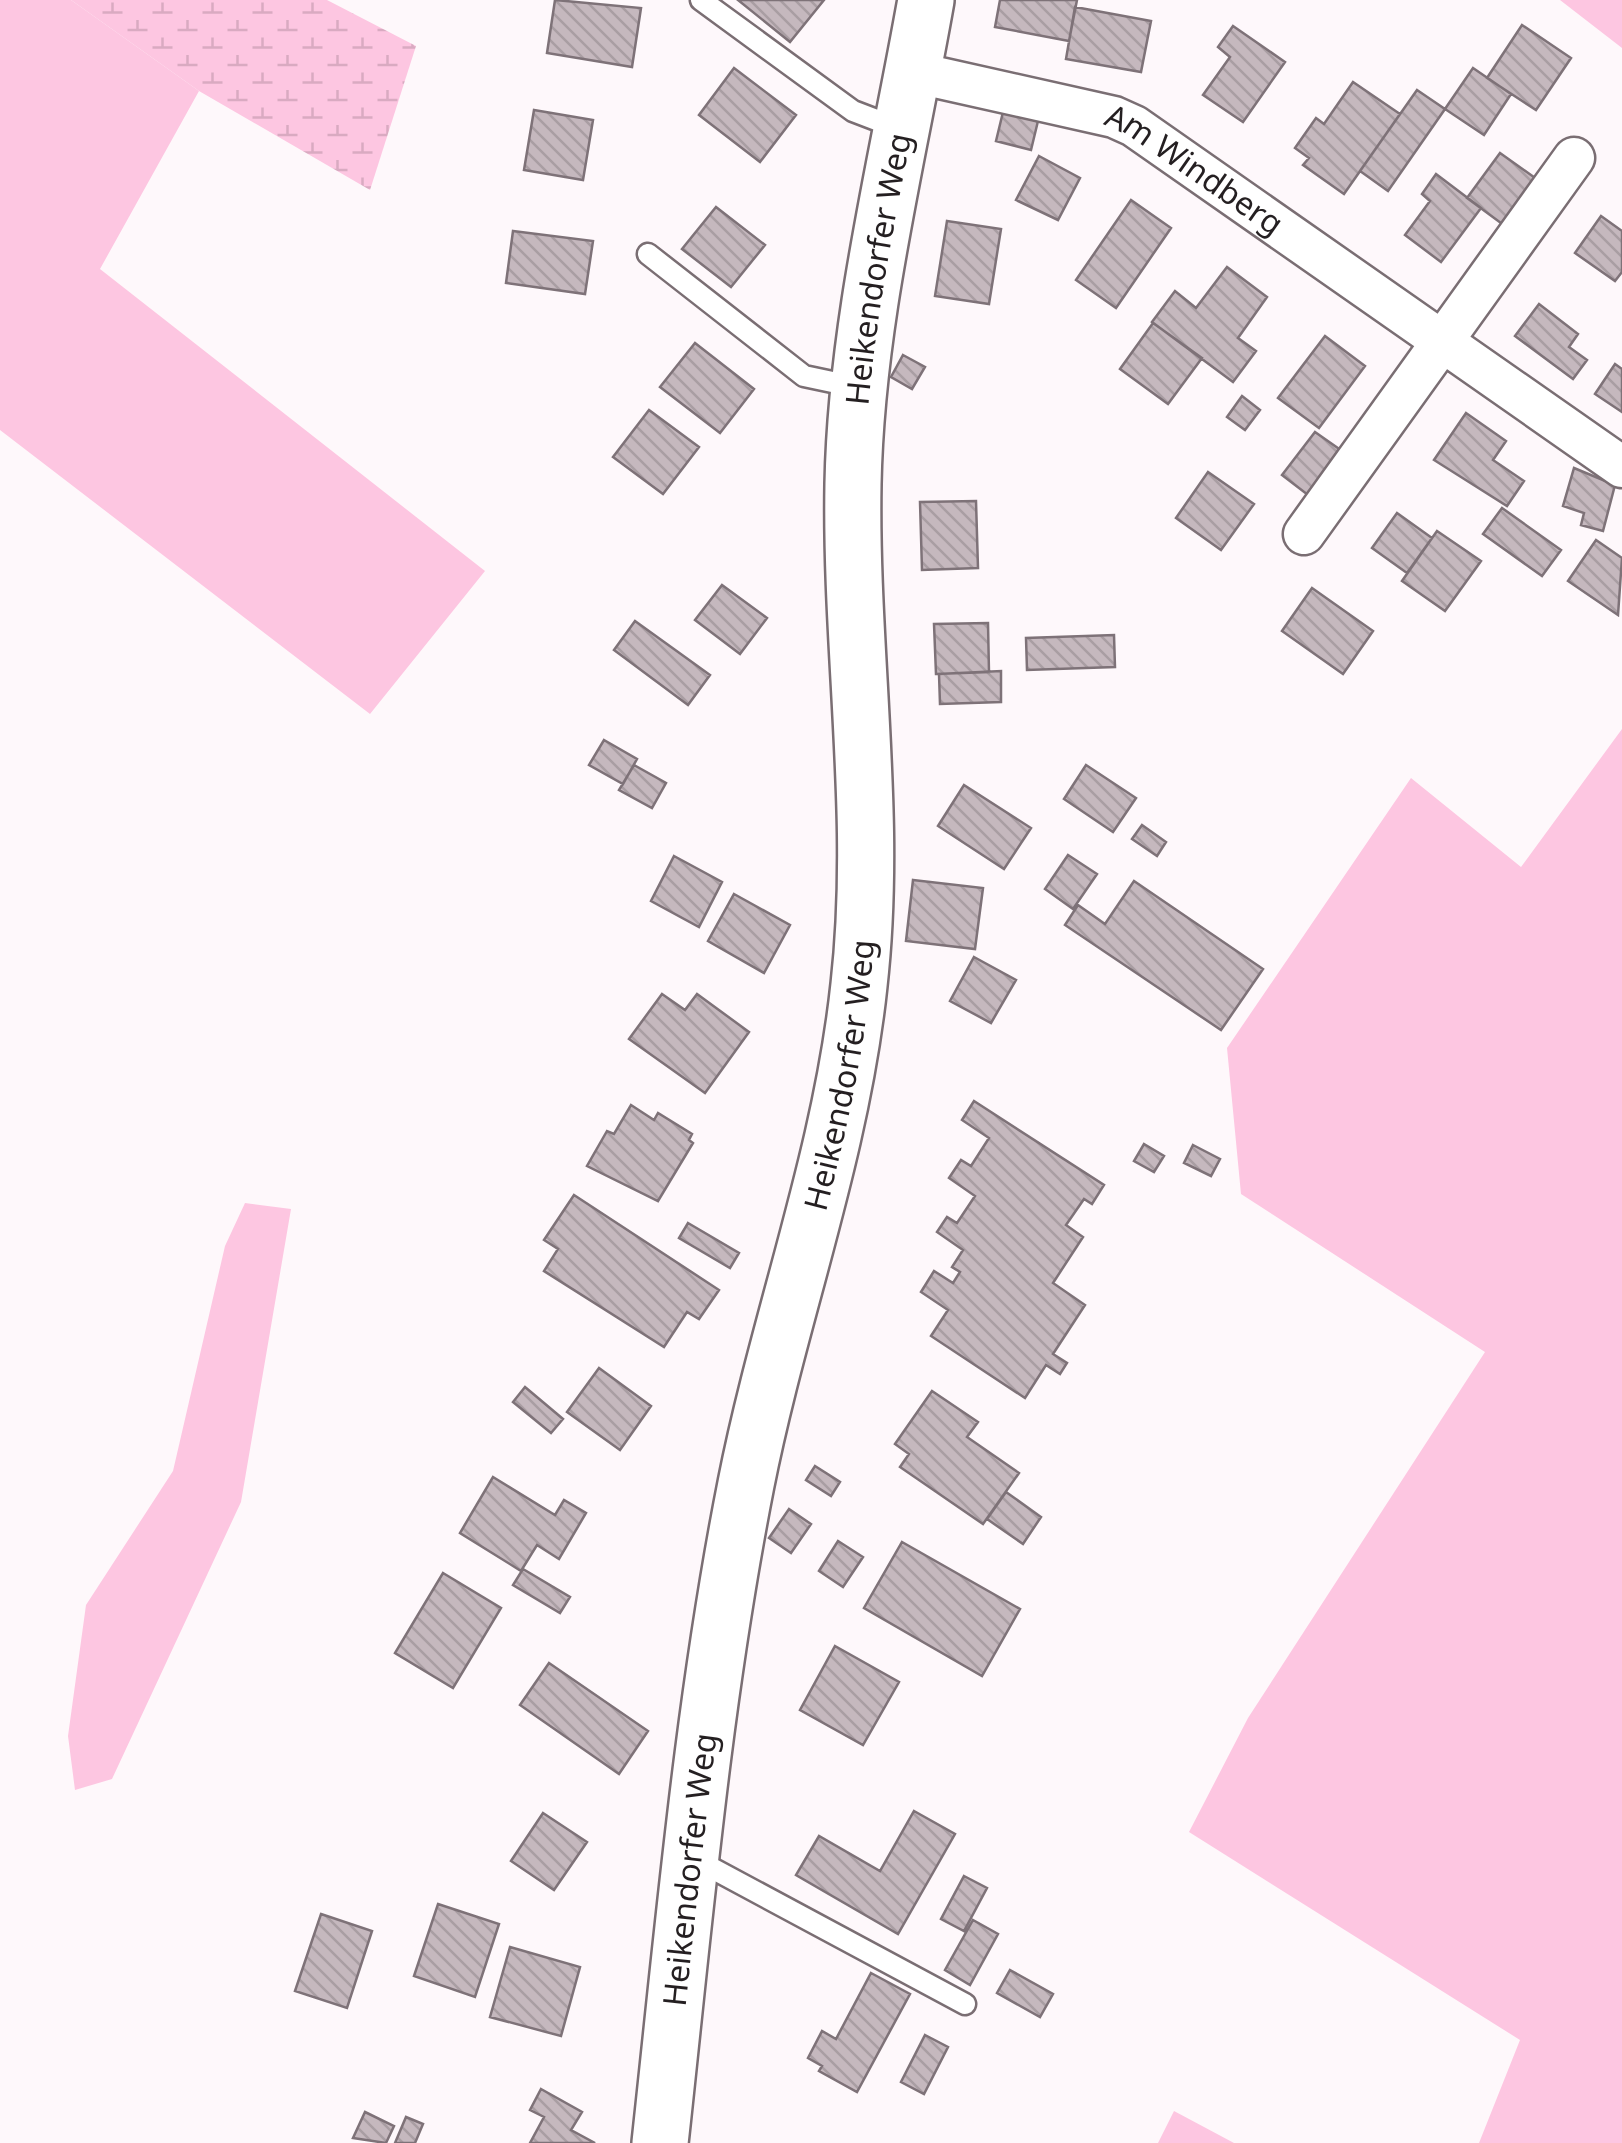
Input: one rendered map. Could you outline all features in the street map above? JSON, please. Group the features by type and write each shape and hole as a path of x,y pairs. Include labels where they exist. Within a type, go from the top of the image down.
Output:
{"street":[{"name":"Heikendorfer Weg","path":"660,2143 712,1669 747,1478 835,1131 859,984 868,798 852,554 858,388 926,0"},
{"name":"Am Windberg","path":"913,72 1114,117 1134,126 1622,467"},
{"path":"1304,534 1574,158"}],"lane":[{"path":"701,0 853,112 902,129"},
{"path":"648,254 804,376 858,388"},
{"path":"692,1857 965,2004"}],"green space":[{"path":"0,0 71,0 199,91 100,269 485,571 370,714 0,430"},
{"path":"71,0 327,0 416,46 370,190 199,91"},
{"path":"1560,0 1622,0 1622,48"},
{"path":"1622,729 1622,2143 1479,2143 1520,2040 1189,1832 1248,1718 1485,1352 1241,1194 1227,1048 1411,778 1521,867"},
{"path":"245,1203 291,1209 241,1502 112,1779 75,1790 68,1736 86,1605 173,1471 225,1246"},
{"path":"1174,2111 1234,2143 1158,2143"}],"building":[{"path":"555,0 641,8 632,67 547,53"},
{"path":"738,0 824,0 790,42"},
{"path":"1000,0 1077,0 1069,41 995,27"},
{"path":"1075,7 1151,21 1141,72 1066,59"},
{"path":"1522,25 1571,58 1536,110 1487,78"},
{"path":"1233,26 1285,62 1243,122 1203,95 1230,57 1218,47"},
{"path":"734,68 796,115 760,162 699,115"},
{"path":"1473,68 1511,94 1484,135 1445,109"},
{"path":"1353,82 1400,114 1344,194 1303,165 1309,158 1295,148 1316,118 1324,124"},
{"path":"1417,90 1445,109 1388,191 1360,171"},
{"path":"534,110 593,120 583,180 524,170"},
{"path":"1003,112 1038,121 1031,150 996,141"},
{"path":"1500,153 1538,180 1505,226 1467,198"},
{"path":"1039,156 1080,178 1058,220 1016,200"},
{"path":"1436,174 1481,208 1441,262 1405,235 1430,201 1422,194"},
{"path":"1131,200 1171,228 1116,308 1076,280"},
{"path":"716,207 765,245 731,287 682,249"},
{"path":"1601,216 1622,231 1622,272 1615,281 1575,253"},
{"path":"947,221 1001,229 989,304 935,296"},
{"path":"513,231 593,241 585,294 506,283"},
{"path":"1227,267 1267,297 1238,338 1256,351 1233,382 1152,322 1175,291 1196,308"},
{"path":"1539,304 1578,334 1569,347 1587,360 1573,379 1515,336"},
{"path":"1153,323 1202,358 1168,404 1120,369"},
{"path":"1325,336 1365,366 1319,428 1278,398"},
{"path":"695,343 754,389 720,433 660,387"},
{"path":"903,355 925,367 912,389 891,377"},
{"path":"1615,364 1622,369 1622,412 1595,394"},
{"path":"1242,396 1260,410 1245,430 1227,417"},
{"path":"649,410 699,447 663,494 613,457"},
{"path":"1466,413 1506,441 1493,460 1524,481 1507,506 1434,460"},
{"path":"1315,432 1345,453 1312,498 1282,475"},
{"path":"1574,468 1615,485 1603,531 1581,525 1584,513 1563,506"},
{"path":"1208,472 1254,504 1221,550 1176,518"},
{"path":"976,501 978,568 922,570 920,502"},
{"path":"1502,508 1561,550 1542,576 1483,534"},
{"path":"1397,513 1432,538 1407,573 1372,548"},
{"path":"1437,531 1481,561 1445,611 1402,581"},
{"path":"1596,540 1622,558 1618,615 1568,581"},
{"path":"722,585 767,618 740,654 695,620"},
{"path":"1312,588 1373,631 1343,674 1282,631"},
{"path":"635,621 710,675 688,705 614,650"},
{"path":"988,623 989,672 936,674 934,624"},
{"path":"1114,635 1115,667 1027,670 1026,638"},
{"path":"1001,671 1001,702 940,704 939,674"},
{"path":"604,740 637,759 623,784 589,765"},
{"path":"634,765 666,783 652,808 619,790"},
{"path":"1086,765 1136,798 1113,832 1064,799"},
{"path":"964,785 1031,828 1004,869 938,826"},
{"path":"1142,825 1166,842 1157,856 1132,839"},
{"path":"1068,855 1097,874 1073,909 1045,889"},
{"path":"674,856 722,882 699,927 651,901"},
{"path":"913,880 983,888 975,949 906,941"},
{"path":"1134,881 1263,969 1221,1030 1065,925 1078,905 1105,924"},
{"path":"734,894 790,925 764,973 708,941"},
{"path":"974,957 1016,980 991,1023 950,1001"},
{"path":"662,994 685,1010 697,994 749,1032 705,1093 629,1039"},
{"path":"974,1101 1104,1185 1092,1204 1084,1199 1066,1225 1083,1237 1053,1283 1085,1305 1053,1354 1067,1363 1060,1374 1046,1365 1025,1398 931,1336 948,1310 921,1292 934,1271 953,1283 960,1272 952,1267 963,1250 937,1232 947,1217 957,1223 975,1196 949,1178 961,1160 971,1166 989,1138 962,1120"},
{"path":"631,1105 654,1120 658,1113 692,1134 689,1140 693,1143 658,1201 587,1166 607,1131 614,1134"},
{"path":"1144,1144 1164,1156 1154,1172 1134,1161"},
{"path":"1193,1145 1220,1159 1211,1176 1184,1163"},
{"path":"574,1195 719,1290 699,1319 687,1312 664,1347 544,1271 558,1249 544,1240"},
{"path":"688,1223 739,1253 730,1268 679,1238"},
{"path":"599,1368 651,1406 620,1450 567,1412"},
{"path":"525,1387 563,1419 551,1433 513,1402"},
{"path":"932,1391 978,1422 967,1437 1019,1473 983,1524 900,1467 909,1454 895,1444"},
{"path":"815,1466 840,1482 831,1496 806,1480"},
{"path":"493,1477 555,1515 564,1500 586,1513 559,1559 537,1545 521,1571 460,1533"},
{"path":"1006,1492 1041,1517 1023,1544 987,1519"},
{"path":"789,1509 811,1524 791,1553 769,1538"},
{"path":"838,1541 863,1557 843,1587 819,1571"},
{"path":"902,1542 1020,1609 982,1676 864,1608"},
{"path":"523,1569 570,1597 560,1613 513,1585"},
{"path":"443,1573 501,1608 453,1688 395,1653"},
{"path":"835,1646 899,1682 863,1745 800,1710"},
{"path":"549,1663 648,1731 619,1774 520,1705"},
{"path":"914,1811 955,1834 898,1934 796,1875 819,1836 880,1871"},
{"path":"543,1813 587,1842 554,1890 511,1861"},
{"path":"964,1876 987,1888 964,1931 941,1919"},
{"path":"438,1904 499,1924 475,1997 414,1976"},
{"path":"321,1914 372,1931 347,2008 295,1991"},
{"path":"973,1920 998,1934 970,1985 945,1970"},
{"path":"510,1947 580,1967 561,2036 490,2017"},
{"path":"1010,1970 1053,1994 1040,2017 997,1993"},
{"path":"871,1973 910,1994 857,2092 819,2071 822,2066 808,2058 822,2031 836,2039"},
{"path":"925,2035 948,2047 924,2094 901,2082"},
{"path":"541,2089 582,2112 571,2130 595,2143 530,2143 544,2117 530,2110"},
{"path":"365,2112 394,2126 386,2143 353,2138"},
{"path":"406,2117 423,2124 415,2143 395,2143"}]}
